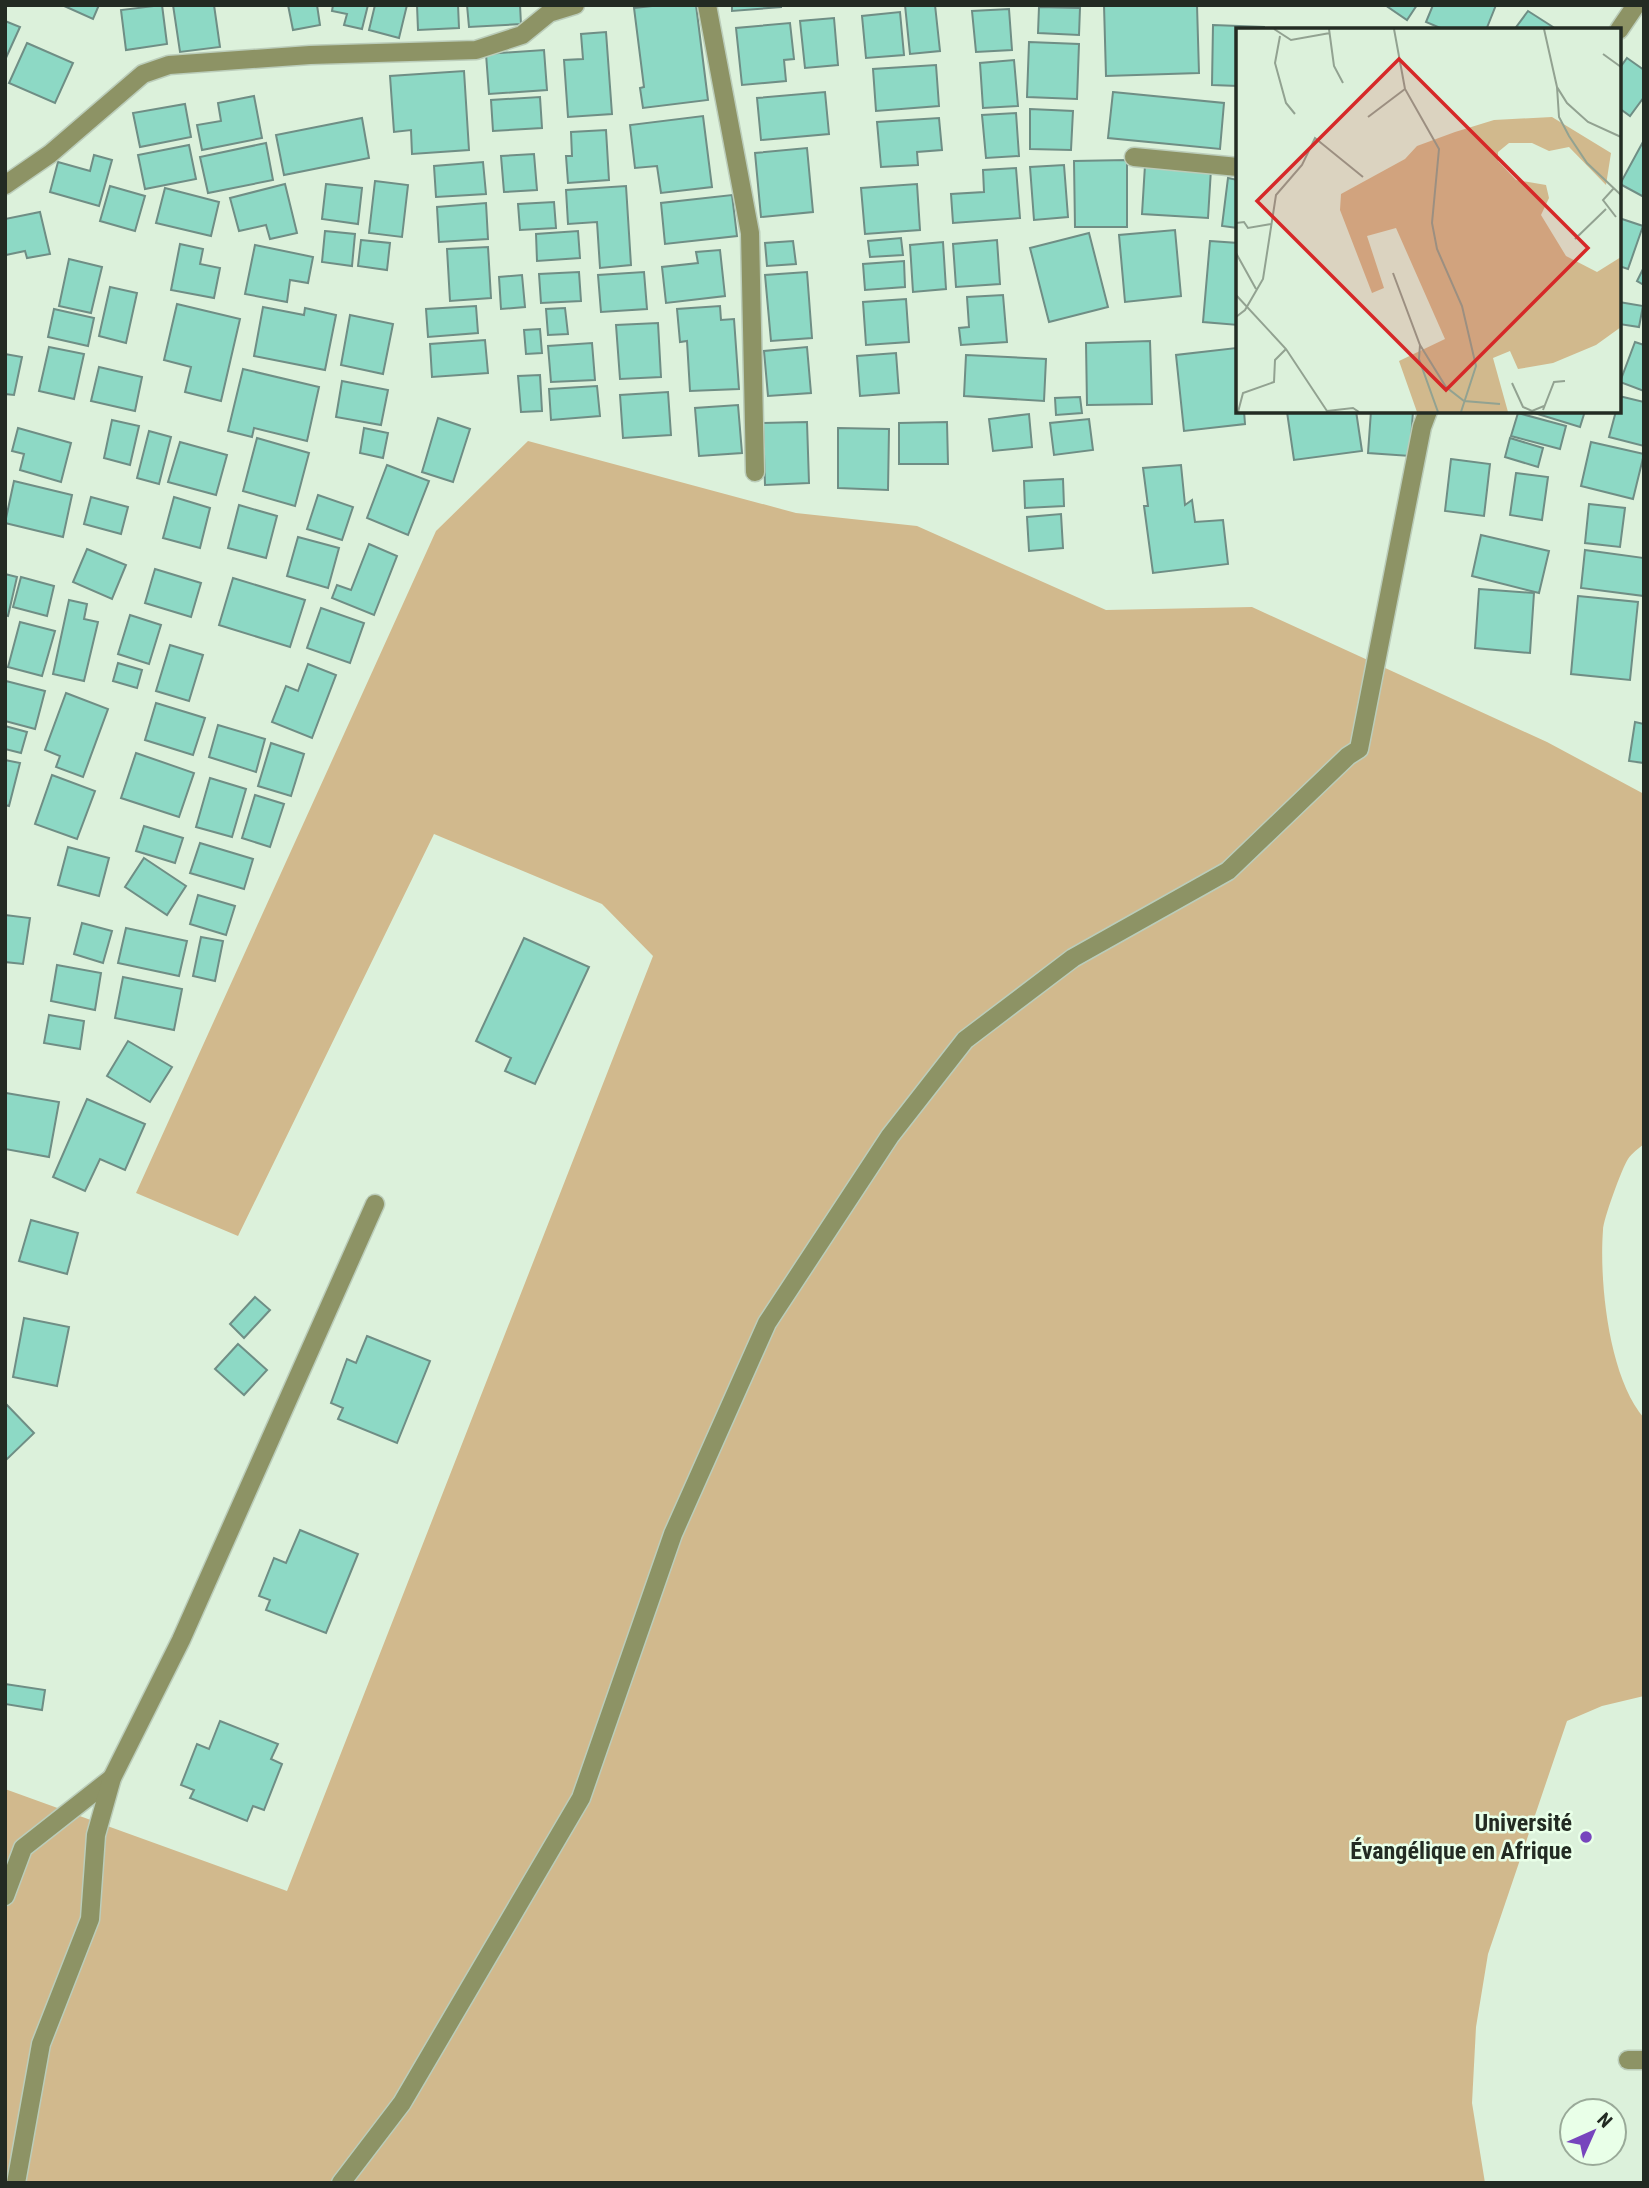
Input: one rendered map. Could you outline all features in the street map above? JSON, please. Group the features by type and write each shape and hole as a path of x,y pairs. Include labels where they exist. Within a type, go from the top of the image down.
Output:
{"street":[{"path":"5,185 50,154 144,74 169,65 310,55 476,50 522,35 549,13 575,5"},
{"path":"708,5 750,233 754,472"},
{"path":"1620,28 1636,5"},
{"path":"1134,157 1236,167"},
{"path":"341,2183 402,2103 581,1798 673,1534 767,1323 890,1136 965,1040 1073,958 1228,871 1348,756 1359,749 1419,441 1427,413"},
{"path":"16,2183 41,2044 90,1919 96,1835 112,1778 181,1640 375,1204"},
{"path":"5,1896 23,1848 112,1778"}],"shaded area":[{"path":"528,441 796,513 917,526 1106,610 1252,607 1547,742 1644,794 1644,1144 1628,1159 1617,1183 1604,1224 1602,1251 1605,1302 1615,1355 1632,1401 1644,1418 1644,1696 1602,1706 1567,1721 1488,1954 1476,2027 1472,2103 1485,2183 5,2183 5,1789 287,1891 653,956 602,904 434,834 238,1236 136,1193 436,531"}],"building":[{"path":"62,5 99,5 93,19"},
{"path":"162,5 167,44 126,50 121,10"},
{"path":"173,5 214,5 220,47 180,52"},
{"path":"288,5 317,5 320,25 293,30"},
{"path":"333,5 368,5 362,29 344,25 347,14 332,11"},
{"path":"375,5 407,5 399,38 369,30"},
{"path":"417,5 458,5 459,28 418,30"},
{"path":"467,5 520,5 521,24 469,27"},
{"path":"696,5 708,100 643,108 640,88 644,87 634,8"},
{"path":"732,5 781,5 781,7 732,11"},
{"path":"905,5 935,5 940,51 910,54"},
{"path":"1104,5 1197,5 1199,73 1106,76"},
{"path":"1385,5 1417,5 1407,20"},
{"path":"1433,5 1496,5 1487,28 1440,28 1426,22"},
{"path":"1039,7 1080,8 1079,35 1038,33"},
{"path":"1009,9 1012,50 976,52 972,11"},
{"path":"1528,11 1553,27 1552,28 1515,28"},
{"path":"900,12 904,55 866,58 862,16"},
{"path":"834,18 838,65 805,68 800,21"},
{"path":"5,21 20,27 5,60"},
{"path":"790,23 794,59 784,60 786,81 742,85 736,28"},
{"path":"1213,25 1264,27 1236,28 1236,86 1212,85"},
{"path":"606,32 612,114 568,117 564,60 583,59 581,34"},
{"path":"1029,42 1079,44 1077,99 1027,97"},
{"path":"27,43 73,63 55,103 9,83"},
{"path":"544,50 547,90 489,94 486,54"},
{"path":"1627,58 1644,70 1644,97 1630,116 1621,109 1621,66"},
{"path":"1014,60 1018,106 983,108 980,63"},
{"path":"936,65 939,106 876,111 873,69"},
{"path":"464,71 469,150 412,154 411,130 394,132 390,76"},
{"path":"825,92 829,134 761,140 757,98"},
{"path":"1113,92 1224,103 1220,149 1108,138"},
{"path":"254,96 262,138 202,150 197,125 221,121 218,103"},
{"path":"540,97 542,128 493,131 491,100"},
{"path":"185,104 191,137 140,147 133,113"},
{"path":"1030,109 1073,111 1071,150 1030,149"},
{"path":"1016,113 1019,156 986,158 982,115"},
{"path":"703,116 712,187 661,193 657,166 635,168 630,125"},
{"path":"362,118 369,158 284,175 276,135"},
{"path":"939,118 942,150 917,152 918,165 881,167 877,122"},
{"path":"606,130 609,180 568,183 566,156 572,156 571,132"},
{"path":"1644,140 1644,197 1621,182"},
{"path":"266,143 273,180 208,193 200,157"},
{"path":"189,145 196,179 145,189 138,155"},
{"path":"807,148 813,212 761,217 755,153"},
{"path":"534,154 537,190 504,192 501,156"},
{"path":"94,155 112,160 99,206 50,192 58,162 90,171"},
{"path":"1127,160 1127,227 1075,227 1074,161"},
{"path":"483,162 486,194 436,197 434,166"},
{"path":"1064,165 1068,217 1034,220 1030,167"},
{"path":"1145,165 1211,169 1208,218 1142,214"},
{"path":"1016,168 1020,218 953,223 951,194 984,192 983,170"},
{"path":"1228,178 1236,180 1236,228 1222,226"},
{"path":"375,181 408,185 402,237 369,233"},
{"path":"285,184 297,233 270,239 266,225 239,231 230,198"},
{"path":"326,184 362,188 358,224 322,219"},
{"path":"917,184 920,230 865,234 861,188"},
{"path":"110,186 145,196 135,231 100,221"},
{"path":"626,186 631,265 600,268 597,222 568,224 566,190"},
{"path":"165,188 219,202 211,236 156,223"},
{"path":"732,195 737,236 665,244 661,203"},
{"path":"554,202 556,228 520,230 518,204"},
{"path":"486,203 488,239 439,242 437,207"},
{"path":"40,212 50,254 27,258 25,251 6,255 5,219"},
{"path":"1621,219 1643,226 1628,269 1621,267"},
{"path":"1175,230 1181,296 1125,302 1119,235"},
{"path":"325,231 355,234 352,266 322,262"},
{"path":"578,231 580,258 537,261 536,234"},
{"path":"1089,233 1108,307 1049,322 1030,248"},
{"path":"901,238 903,255 870,257 868,241"},
{"path":"361,240 390,243 387,270 358,266"},
{"path":"997,240 1000,284 956,287 953,244"},
{"path":"793,241 796,264 767,266 765,243"},
{"path":"1210,241 1236,243 1236,325 1203,322"},
{"path":"943,242 946,289 913,292 910,245"},
{"path":"180,244 203,249 200,264 220,268 214,298 171,290"},
{"path":"255,245 313,257 308,283 290,280 287,302 245,294"},
{"path":"488,247 491,298 450,301 447,249"},
{"path":"720,250 725,296 666,303 662,267 698,263 696,252"},
{"path":"69,259 102,267 91,313 59,306"},
{"path":"904,261 905,287 865,290 863,264"},
{"path":"1644,267 1644,285 1637,281"},
{"path":"579,272 581,301 541,303 539,274"},
{"path":"644,272 647,309 601,312 598,275"},
{"path":"807,272 812,338 771,341 765,275"},
{"path":"522,275 525,307 501,309 499,277"},
{"path":"110,287 137,293 126,343 99,336"},
{"path":"1003,295 1007,342 961,345 959,328 969,327 967,297"},
{"path":"906,299 909,342 866,345 863,302"},
{"path":"1621,302 1643,306 1639,327 1621,324"},
{"path":"177,304 240,319 221,401 185,392 191,367 164,360"},
{"path":"476,306 478,333 428,337 426,309"},
{"path":"720,306 721,320 734,319 739,389 690,391 687,341 680,342 677,309"},
{"path":"263,307 304,315 305,308 336,315 325,370 254,356"},
{"path":"565,308 568,334 548,335 546,309"},
{"path":"54,309 94,318 88,346 48,337"},
{"path":"350,315 393,324 383,374 341,365"},
{"path":"658,323 661,377 620,379 616,325"},
{"path":"540,329 542,353 526,354 524,330"},
{"path":"485,340 488,373 432,377 430,344"},
{"path":"1150,341 1152,404 1087,405 1086,343"},
{"path":"1635,342 1644,345 1644,391 1621,382"},
{"path":"592,343 595,380 551,382 548,346"},
{"path":"49,347 84,354 74,399 39,391"},
{"path":"807,347 811,393 768,396 764,351"},
{"path":"1236,348 1236,413 1244,413 1245,424 1184,431 1176,355"},
{"path":"896,353 899,393 860,396 857,356"},
{"path":"5,354 22,357 14,395 5,394"},
{"path":"966,355 1046,359 1044,401 964,396"},
{"path":"99,367 142,377 135,411 91,401"},
{"path":"243,369 319,387 307,441 254,428 252,437 228,431"},
{"path":"540,375 542,411 521,412 518,376"},
{"path":"342,381 388,390 381,425 336,417"},
{"path":"597,386 600,416 551,420 549,389"},
{"path":"668,392 671,435 623,438 620,395"},
{"path":"1621,396 1644,402 1644,446 1609,437 1615,413 1621,413"},
{"path":"1080,397 1082,413 1056,415 1055,398"},
{"path":"738,405 742,453 699,456 695,408"},
{"path":"1287,413 1356,413 1362,451 1294,460"},
{"path":"1371,413 1413,413 1410,456 1368,453"},
{"path":"1518,413 1566,426 1560,449 1511,436"},
{"path":"1534,413 1584,413 1580,427"},
{"path":"1029,414 1032,447 993,451 989,419"},
{"path":"438,418 470,429 453,482 422,472"},
{"path":"1089,419 1093,450 1054,455 1050,423"},
{"path":"112,420 139,426 130,465 104,458"},
{"path":"807,422 809,483 765,485 763,423"},
{"path":"947,422 948,464 899,464 899,423"},
{"path":"18,428 71,443 61,482 20,470 24,454 12,451"},
{"path":"364,428 388,433 383,458 360,453"},
{"path":"838,428 889,429 888,490 838,488"},
{"path":"149,431 171,437 159,484 137,478"},
{"path":"257,438 309,453 295,506 243,491"},
{"path":"1510,438 1543,448 1538,467 1505,457"},
{"path":"180,442 227,455 216,495 168,482"},
{"path":"1591,442 1644,454 1633,499 1581,486"},
{"path":"1451,459 1490,464 1484,516 1445,511"},
{"path":"387,465 429,481 408,535 367,518"},
{"path":"1181,465 1185,505 1192,500 1195,522 1223,520 1228,564 1153,573 1144,506 1148,506 1143,468"},
{"path":"1516,473 1548,477 1542,520 1510,515"},
{"path":"1063,479 1064,506 1025,508 1024,481"},
{"path":"14,481 72,495 63,537 5,523"},
{"path":"318,495 353,507 342,540 307,529"},
{"path":"91,497 128,507 121,534 84,524"},
{"path":"174,497 210,508 200,548 163,538"},
{"path":"1589,504 1625,508 1620,547 1585,543"},
{"path":"239,505 277,516 266,558 228,548"},
{"path":"1061,514 1063,548 1029,551 1027,517"},
{"path":"1481,535 1549,551 1539,593 1472,576"},
{"path":"298,537 339,548 328,588 287,576"},
{"path":"369,544 397,556 374,615 332,598 337,585 351,590"},
{"path":"87,549 126,565 112,599 73,582"},
{"path":"1585,550 1644,558 1644,596 1581,588"},
{"path":"155,569 201,583 191,617 145,603"},
{"path":"5,574 17,577 8,616 5,615"},
{"path":"21,577 54,586 47,616 13,607"},
{"path":"233,578 305,600 290,647 219,625"},
{"path":"1479,589 1534,593 1530,653 1475,648"},
{"path":"1578,596 1638,602 1630,680 1571,674"},
{"path":"69,600 87,604 84,619 98,622 84,681 53,674"},
{"path":"321,608 364,623 350,663 307,648"},
{"path":"130,615 161,625 149,664 118,654"},
{"path":"20,622 55,631 42,676 8,667"},
{"path":"170,645 203,655 189,701 156,691"},
{"path":"118,663 142,670 137,688 113,681"},
{"path":"308,664 336,675 312,738 272,722 286,686 298,691"},
{"path":"6,681 45,691 35,729 5,721"},
{"path":"66,693 108,709 83,777 56,767 60,756 45,750"},
{"path":"156,703 205,718 193,755 145,740"},
{"path":"1635,722 1644,724 1644,763 1629,761"},
{"path":"218,725 265,739 256,772 209,757"},
{"path":"5,726 27,732 21,753 5,749"},
{"path":"271,743 304,754 291,796 258,786"},
{"path":"136,753 194,773 179,817 121,798"},
{"path":"5,760 20,763 9,806 5,805"},
{"path":"52,775 95,791 77,839 35,824"},
{"path":"210,778 246,789 232,837 196,827"},
{"path":"255,795 284,804 270,847 242,838"},
{"path":"144,826 183,838 175,863 136,851"},
{"path":"200,843 253,859 244,889 190,873"},
{"path":"68,847 109,858 99,896 58,885"},
{"path":"144,858 186,886 167,915 125,887"},
{"path":"198,895 235,906 226,935 190,924"},
{"path":"5,915 30,918 23,964 5,962"},
{"path":"82,923 112,931 103,963 74,954"},
{"path":"126,928 187,941 179,976 118,963"},
{"path":"201,937 223,941 215,981 193,976"},
{"path":"524,938 589,967 535,1084 505,1071 511,1058 476,1041"},
{"path":"57,965 101,973 95,1010 51,1001"},
{"path":"123,977 182,989 174,1030 115,1018"},
{"path":"49,1015 84,1021 80,1049 44,1043"},
{"path":"128,1041 172,1067 150,1102 107,1076"},
{"path":"6,1093 59,1102 49,1157 5,1149"},
{"path":"87,1099 145,1124 125,1170 100,1159 85,1191 53,1177"},
{"path":"31,1220 78,1233 67,1274 19,1261"},
{"path":"255,1297 270,1310 244,1338 230,1324"},
{"path":"24,1318 69,1327 57,1386 13,1377"},
{"path":"367,1336 430,1361 397,1443 338,1419 343,1408 331,1403 347,1359 356,1363"},
{"path":"238,1344 267,1370 244,1395 215,1369"},
{"path":"5,1405 34,1433 5,1461"},
{"path":"300,1530 358,1554 326,1633 266,1610 270,1600 259,1596 274,1558 286,1563"},
{"path":"5,1684 45,1690 42,1710 5,1704"},
{"path":"220,1721 278,1744 271,1759 282,1764 264,1810 253,1806 247,1821 190,1798 194,1790 181,1785 197,1744 209,1749"}],"place":[{"name":"Université Évangélique en Afrique","path":"1586,1837"}]}
